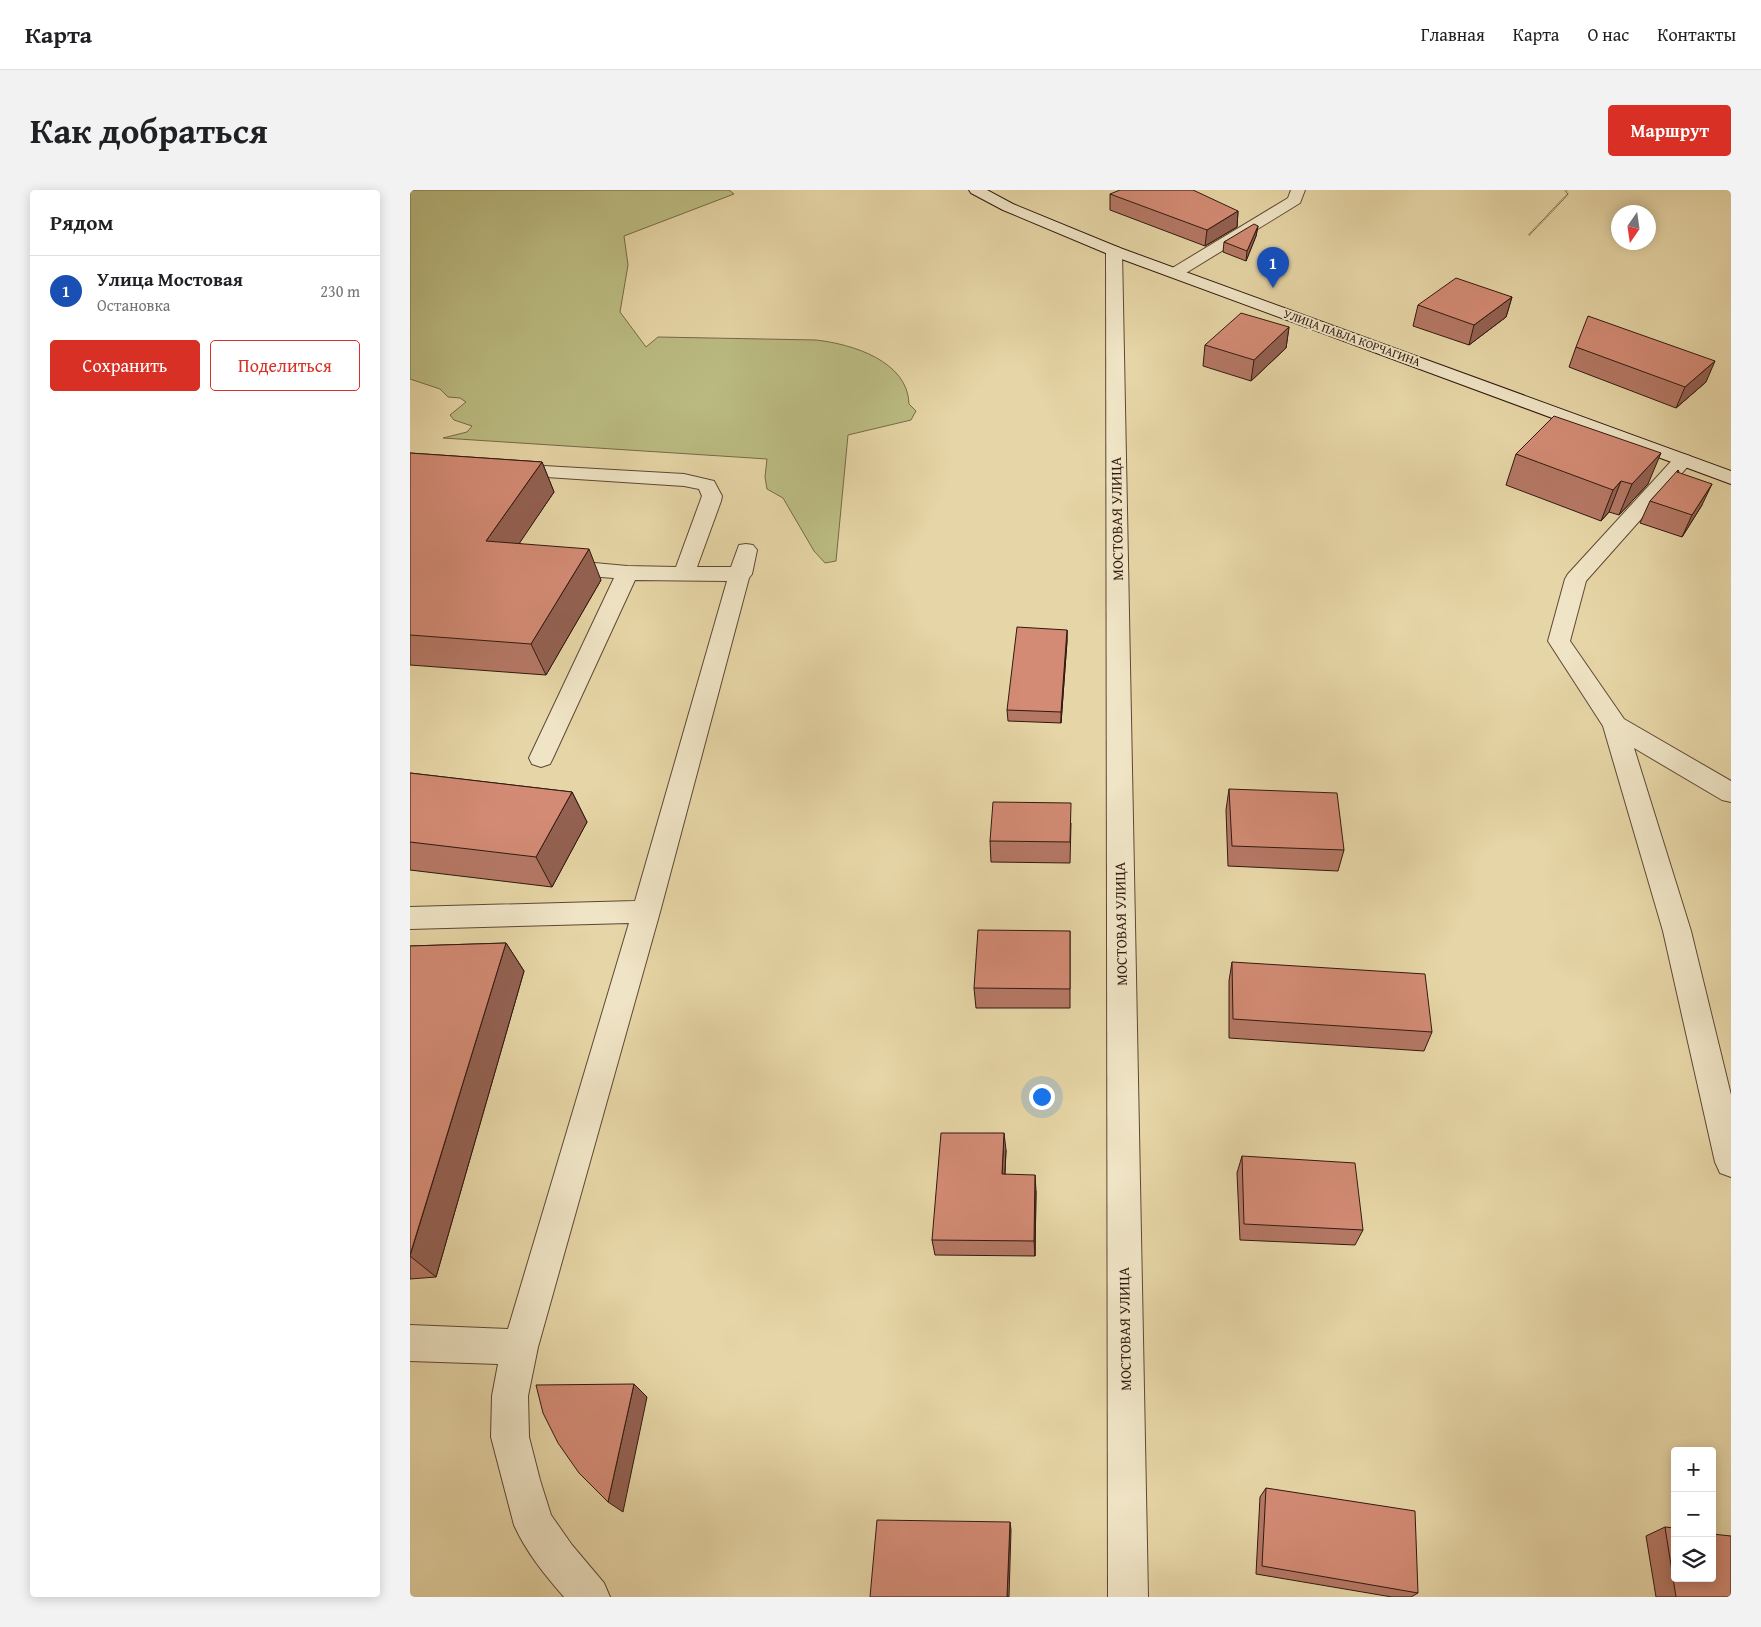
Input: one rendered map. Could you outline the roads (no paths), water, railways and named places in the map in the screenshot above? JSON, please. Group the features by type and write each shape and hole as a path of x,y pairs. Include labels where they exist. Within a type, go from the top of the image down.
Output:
{"street":[{"name":"УЛИЦА ПАВЛА КОРЧАГИНА","path":"976,190 1008,207 1114,251 1731,478"},
{"path":"1175,273 1294,200 1298,190"},
{"name":"МОСТОВАЯ УЛИЦА","path":"1114,251 1128,1597"},
{"path":"1683,460 1576,579 1559,641 1615,725 1677,932 1731,1162"},
{"path":"488,468 684,480 706,485 712,496 711,501 684,574"},
{"path":"540,566 627,573 684,574 743,562 646,912 520,1347 510,1396 510,1437 534,1524 558,1558 590,1597"},
{"path":"542,758 627,573"},
{"path":"1615,725 1731,792"},
{"path":"410,918 646,912"},
{"path":"410,1343 520,1347"}],"place":[{"name":"Улица Мостовая","path":"1273,288"}]}
